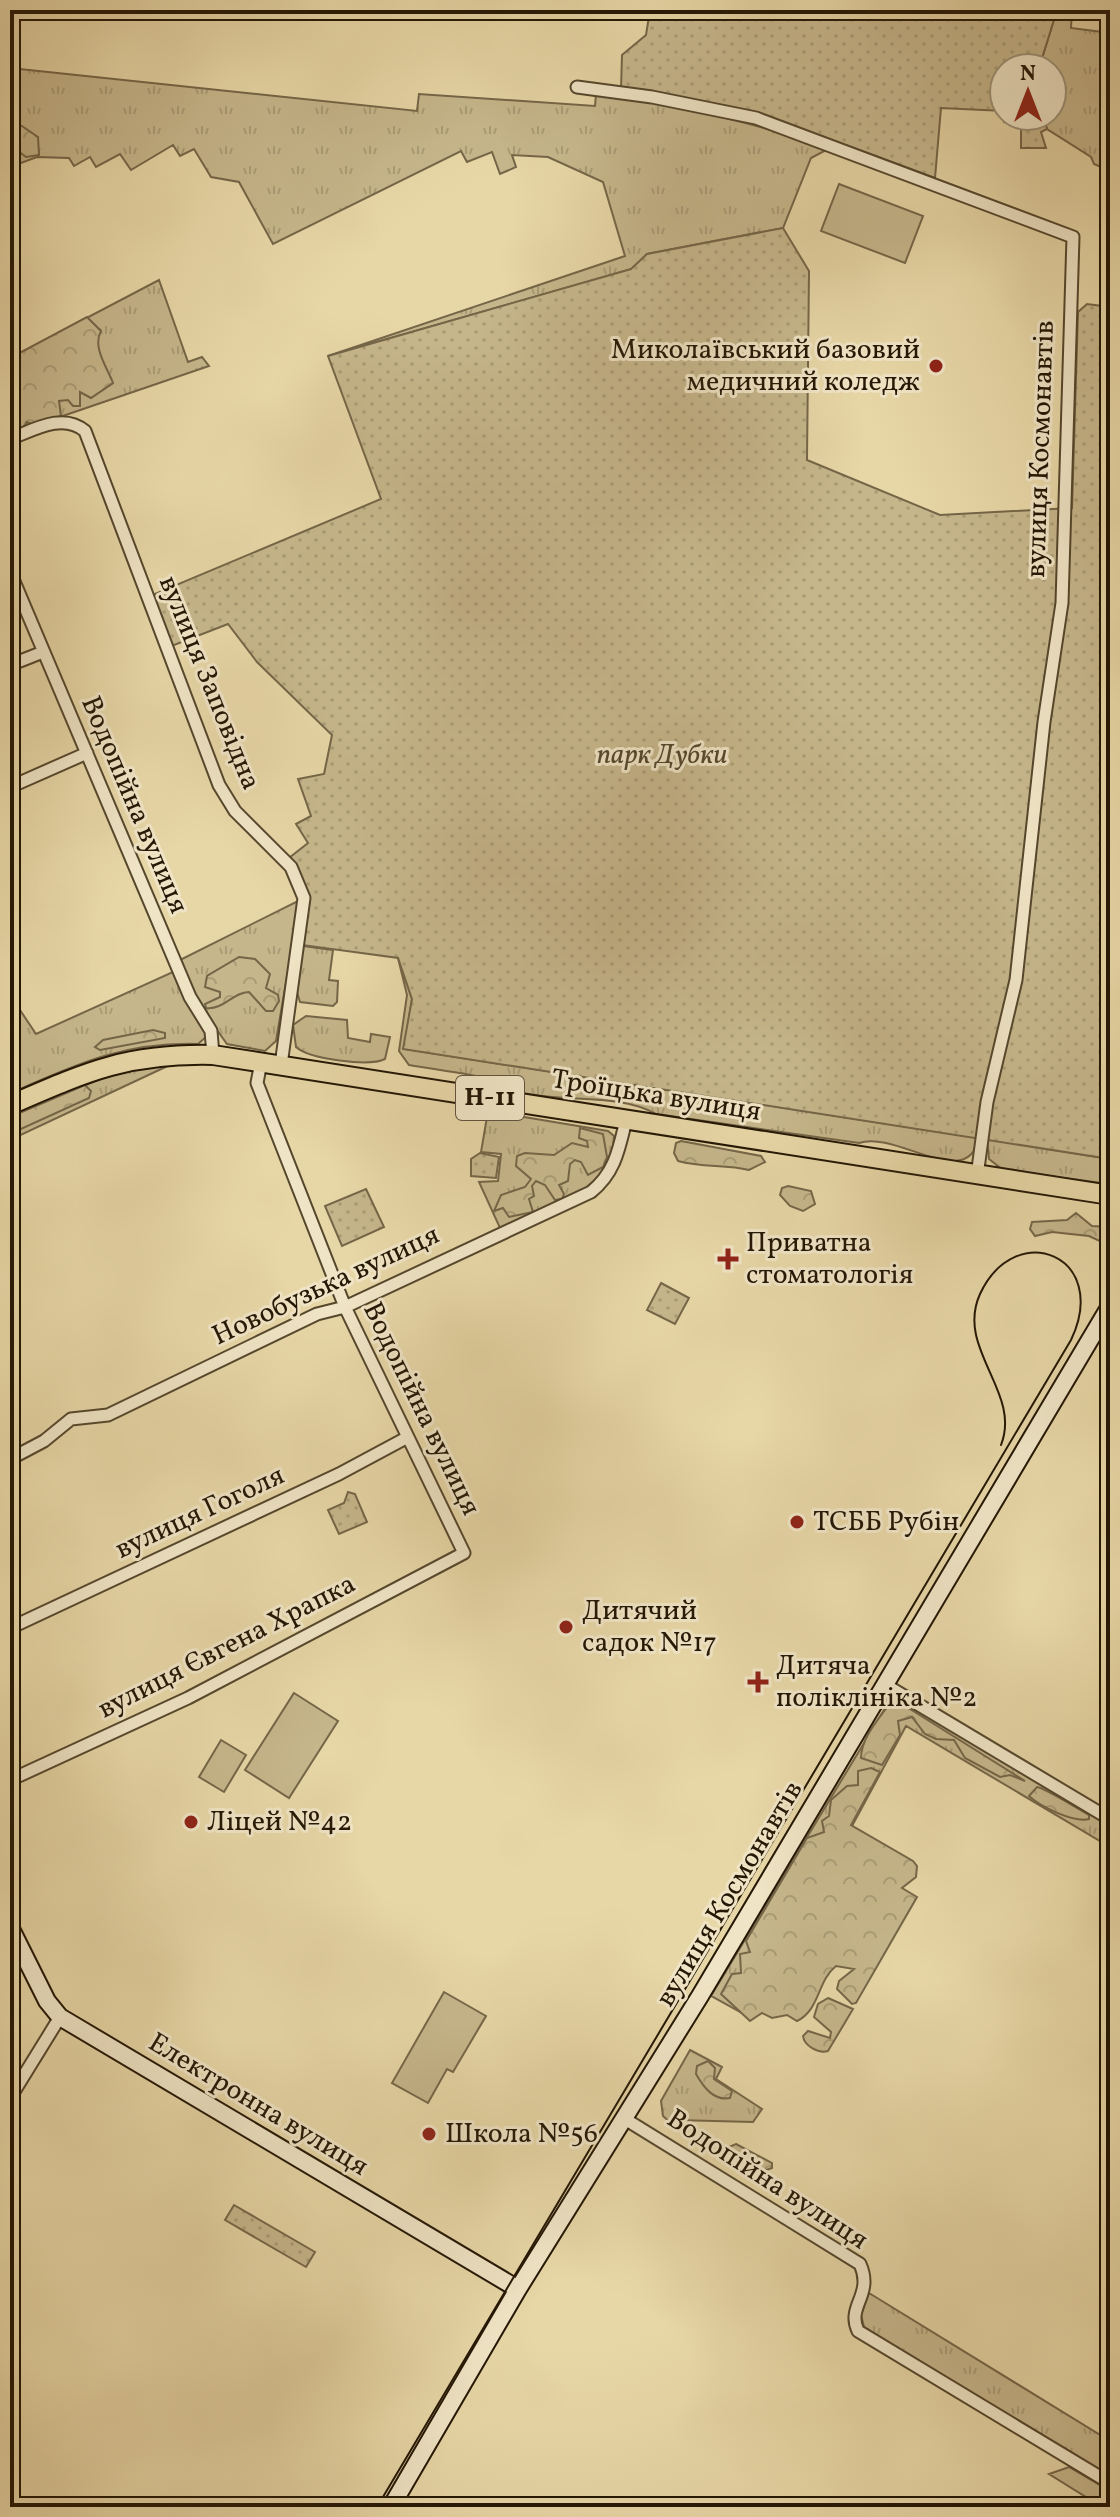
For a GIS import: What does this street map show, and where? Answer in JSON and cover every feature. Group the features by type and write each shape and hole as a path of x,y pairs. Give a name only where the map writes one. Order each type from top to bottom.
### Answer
{"main road":[{"name":"Троїцька вулиця","path":"10,1105 113,1063 159,1055 213,1055 1110,1195"},
{"name":"вулиця Космонавтів","path":"391,2507 518,2289 625,2119 1110,1306"},
{"name":"Електронна вулиця","path":"10,1927 47,2001 60,2017 518,2289"}],"street":[{"name":"вулиця Космонавтів","path":"577,87 652,97 756,118 1073,237 1062,603 1044,722 1016,980 987,1102 977,1176"},
{"name":"вулиця Заповідна","path":"10,439 61,422 77,424 85,431 182,694 224,796 297,877 304,898 281,1065"},
{"name":"Водопійна вулиця","path":"10,572 190,997 211,1031 213,1055"},
{"path":"10,665 43,652"},
{"path":"10,787 87,753"},
{"name":"Водопійна вулиця","path":"261,1062 257,1083 345,1307 464,1553"},
{"name":"Новобузька вулиця","path":"10,1459 44,1441 71,1419 108,1415 317,1314 345,1307 591,1192 604,1182 616,1162 626,1120"},
{"name":"вулиця Гоголя","path":"10,1628 311,1487 408,1437"},
{"name":"вулиця Євгена Храпка","path":"10,1780 188,1698 464,1553"},
{"path":"884,1684 1110,1819"},
{"path":"10,2098 60,2017"},
{"name":"Водопійна вулиця","path":"625,2119 860,2264 867,2284 854,2315 858,2331 1110,2483"}],"green space":[{"path":"650,10 1057,10 1044,52 988,52 988,110 941,108 935,178 781,124 702,103 621,89 622,55 646,35"},
{"path":"1057,10 1072,10 1071,28 1110,33 1110,171 1094,164 1091,157 1052,132 1068,132 1068,52 1044,52"},
{"path":"10,68 417,111 419,94 595,106 596,94 714,115 830,148 811,158 783,228 647,254 632,269 328,356 625,256 603,182 548,157 512,155 516,167 500,174 492,152 467,162 461,151 273,244 239,182 211,177 194,149 180,156 173,145 131,170 120,154 96,167 90,157 74,166 69,158 37,157 10,167"},
{"path":"10,118 38,137 39,155 26,157 18,151 10,154"},
{"path":"1021,132 1041,132 1046,148 1021,148"},
{"path":"839,184 923,216 905,263 821,231"},
{"name":"парк Дубки","path":"783,228 809,271 807,460 940,515 1072,508 1078,312 1087,304 1110,307 1110,1159 403,1049 412,999 398,958 302,945 305,891 289,858 308,843 296,824 311,816 298,779 324,774 332,735 257,662 228,624 169,647 150,596 381,499 328,356 631,269 647,254"},
{"path":"159,280 188,362 202,357 209,366 10,434 10,358"},
{"path":"87,317 101,331 99,350 113,383 91,398 80,392 80,406 73,406 68,400 59,401 61,416 34,425 27,422 24,427 10,431 10,358"},
{"path":"300,900 276,1041 265,1051 227,1044 199,1005 178,961"},
{"path":"303,946 333,950 329,980 338,981 337,1002 333,1006 300,1002 297,992"},
{"path":"239,957 255,959 270,974 266,988 278,995 279,1001 273,1011 266,1011 249,992 206,1008 205,1004 220,997 220,992 205,987 207,976"},
{"path":"398,958 412,999 404,1049 979,1138 972,1153 961,1160 946,1160 875,1141 859,1143 656,1114 626,1103 523,1093 495,1080 409,1065 399,1051 407,995"},
{"path":"175,971 207,1036 198,1044 126,1050 18,1090 10,1076 10,995 36,1034"},
{"path":"306,1016 347,1020 348,1038 370,1042 371,1034 390,1037 385,1059 353,1062 303,1051 296,1047 293,1025"},
{"path":"153,1030 165,1033 165,1038 100,1050 95,1047 103,1040"},
{"path":"174,1063 10,1140 10,1116 115,1073"},
{"path":"85,1085 91,1091 89,1098 10,1134 10,1117"},
{"path":"512,1115 608,1131 614,1136 610,1156 602,1172 589,1186 555,1206 500,1228 479,1182 498,1181 501,1154 481,1152 487,1117"},
{"path":"580,1128 603,1134 607,1157 603,1167 588,1175 581,1162 575,1160 570,1164 568,1181 559,1185 564,1194 562,1199 555,1200 545,1185 536,1181 532,1186 534,1196 529,1199 533,1212 509,1217 503,1208 494,1211 501,1195 525,1187 531,1179 516,1166 517,1156 525,1153 554,1155 572,1143 588,1147 587,1141 579,1138"},
{"path":"987,1139 1110,1159 1110,1184 1003,1170 989,1159"},
{"path":"681,1141 761,1156 765,1162 749,1170 678,1161 674,1153 676,1143"},
{"path":"480,1153 499,1157 496,1178 471,1176 471,1159"},
{"path":"788,1186 811,1191 815,1204 803,1211 790,1206 780,1195 782,1188"},
{"path":"366,1189 384,1227 342,1246 325,1206"},
{"path":"1076,1213 1092,1226 1110,1227 1110,1253 1102,1242 1089,1236 1052,1232 1035,1236 1030,1229 1032,1222 1067,1220"},
{"path":"661,1283 689,1298 675,1324 647,1310"},
{"path":"348,1492 355,1494 367,1522 339,1534 328,1510 344,1503"},
{"path":"294,1693 338,1721 289,1798 245,1770"},
{"path":"890,1700 902,1701 1110,1826 1110,1847 906,1726 749,2017 711,1996"},
{"path":"902,1704 1025,1781 1010,1775 1000,1777 965,1758 954,1740 936,1739 925,1734 912,1717 898,1721 900,1735 882,1765 861,1758 867,1737 888,1706"},
{"path":"221,1740 246,1755 224,1792 199,1777"},
{"path":"871,1768 880,1772 851,1825 913,1861 917,1866 916,1877 902,1888 917,1897 856,2003 852,2004 837,1989 839,1981 854,1969 836,1966 825,1979 810,2010 797,2021 787,2015 772,2018 762,2013 750,2021 721,1994 732,1974 741,1973 740,1954 750,1952 746,1941 807,1838 824,1832 822,1821 829,1816 831,1800 847,1786 858,1785 858,1771"},
{"path":"1037,1787 1089,1815 1089,1819 1067,1816 1041,1805 1029,1796"},
{"path":"444,1992 486,2016 453,2072 447,2069 428,2103 392,2083"},
{"path":"828,1998 853,2009 828,2051 820,2051 809,2046 803,2036 808,2031 830,2038 831,2032 814,2017 818,2004"},
{"path":"690,2050 722,2067 716,2079 762,2109 753,2122 675,2120 672,2124 663,2116 661,2101"},
{"path":"708,2061 715,2068 714,2079 732,2091 730,2098 710,2092 696,2074 697,2066"},
{"path":"736,2144 772,2163 772,2168 760,2170 743,2164 728,2153 729,2147"},
{"path":"234,2205 315,2252 306,2267 225,2220"},
{"path":"869,2293 1110,2441 1110,2477 864,2327 861,2315"},
{"path":"1069,2467 1110,2491 1110,2507 1102,2507 1049,2474"}],"tram line":[{"path":"377,2507 1071,1340 1080,1311 1079,1287 1069,1268 1054,1257 1035,1253 1015,1257 996,1270 980,1294 975,1314 976,1333 1003,1407 1005,1426 1001,1445"}],"place":[{"name":"Миколаївський базовий медичний коледж","path":"936,366"},
{"name":"Приватна стоматологія","path":"728,1259"},
{"name":"ТСББ Рубін","path":"797,1522"},
{"name":"Дитячий садок №17","path":"566,1627"},
{"name":"Дитяча поліклініка №2","path":"758,1682"},
{"name":"Ліцей №42","path":"191,1822"},
{"name":"Школа №56","path":"429,2134"}]}
